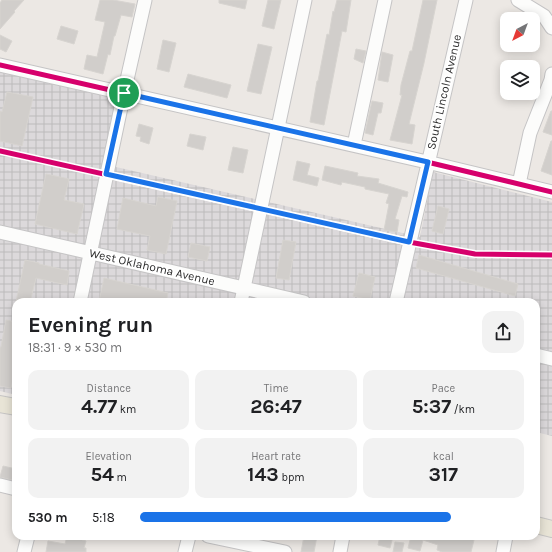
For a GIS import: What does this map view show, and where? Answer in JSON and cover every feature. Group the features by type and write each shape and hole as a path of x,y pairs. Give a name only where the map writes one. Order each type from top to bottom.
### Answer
{"main road":[{"path":"0,404 12,406"},
{"path":"540,526 552,529"}],"street":[{"path":"81,298 145,0"},
{"path":"242,298 305,0"},
{"path":"354,145 385,0"},
{"name":"South Lincoln Avenue","path":"397,298 466,0"},
{"path":"518,0 544,16 552,28"},
{"path":"0,65 412,158 552,192"},
{"path":"520,184 530,133 552,74"},
{"name":"West Oklahoma Avenue","path":"0,232 287,298"},
{"path":"540,356 552,359"},
{"path":"0,485 12,488"},
{"path":"24,552 27,540"},
{"path":"185,552 187,540"},
{"path":"227,540 285,552"},
{"path":"340,552 342,540"},
{"path":"503,552 505,540"}],"shaded area":[{"path":"0,72 117,99 103,164 420,237 433,172 552,202 552,436 540,433 540,298 12,298 12,394 0,391"}],"building":[{"path":"2,0 24,0 0,29 0,3"},
{"path":"100,0 113,0 135,4 132,17 121,15 103,74 84,69 87,55 97,57 105,22 95,20"},
{"path":"219,0 247,0 245,9 219,3"},
{"path":"268,0 281,0 274,29 262,26"},
{"path":"337,0 351,0 346,32 342,31 324,125 310,122 327,34 329,35 333,11 334,12"},
{"path":"423,0 437,0 409,124 415,125 412,144 390,140 402,95 400,95 401,85 410,51 412,51"},
{"path":"61,26 78,31 74,44 57,39"},
{"path":"0,35 12,41 6,52 0,49"},
{"path":"163,40 176,43 169,72 157,69"},
{"path":"258,44 272,47 261,94 247,91"},
{"path":"356,49 366,51 363,63 354,59"},
{"path":"382,52 393,55 388,82 378,80"},
{"path":"188,74 231,85 227,98 184,87"},
{"path":"7,92 33,97 22,146 0,141 0,111 2,112"},
{"path":"372,101 383,103 381,113 378,113 373,135 365,133"},
{"path":"552,111 552,135 543,132"},
{"path":"139,124 153,128 149,144 140,141 141,137 136,136"},
{"path":"190,134 206,137 203,150 187,146"},
{"path":"552,141 552,175 541,171"},
{"path":"233,147 248,150 243,173 228,170"},
{"path":"297,161 310,164 307,175 319,178 317,186 293,180"},
{"path":"325,166 358,173 357,176 379,179 378,183 408,192 407,197 402,196 395,219 399,220 397,232 384,230 389,204 386,203 389,194 342,182 341,185 322,180"},
{"path":"46,174 69,179 64,200 84,204 77,234 35,224"},
{"path":"158,197 177,201 166,254 147,250 150,236 117,229 123,198 156,206"},
{"path":"438,206 449,209 443,234 432,231"},
{"path":"283,240 296,242 289,280 276,278"},
{"path":"191,243 210,247 207,261 188,257"},
{"path":"419,255 518,284 515,296 416,268"},
{"path":"25,260 69,271 67,285 36,278 31,298 17,298"},
{"path":"359,273 375,277 370,298 353,296"},
{"path":"104,278 168,293 167,298 100,298"},
{"path":"6,320 12,321 11,388 0,386 1,347"},
{"path":"3,466 12,468 12,480 0,477"},
{"path":"66,540 86,541 84,548 86,548 86,552 46,552 48,541 65,544"},
{"path":"303,540 316,540 314,552 301,552"},
{"path":"379,540 392,540 390,548 378,545"},
{"path":"410,540 423,540 420,551 408,548"},
{"path":"423,540 474,540 471,552 442,552 437,550 438,545"},
{"path":"395,542 404,543 402,552 393,552"}],"cycle path":[{"path":"0,65 427,162 552,192"},
{"path":"0,151 409,242 475,254 552,255"}],"route":[{"path":"124,93 428,162 409,242 106,174 124,93"}]}
